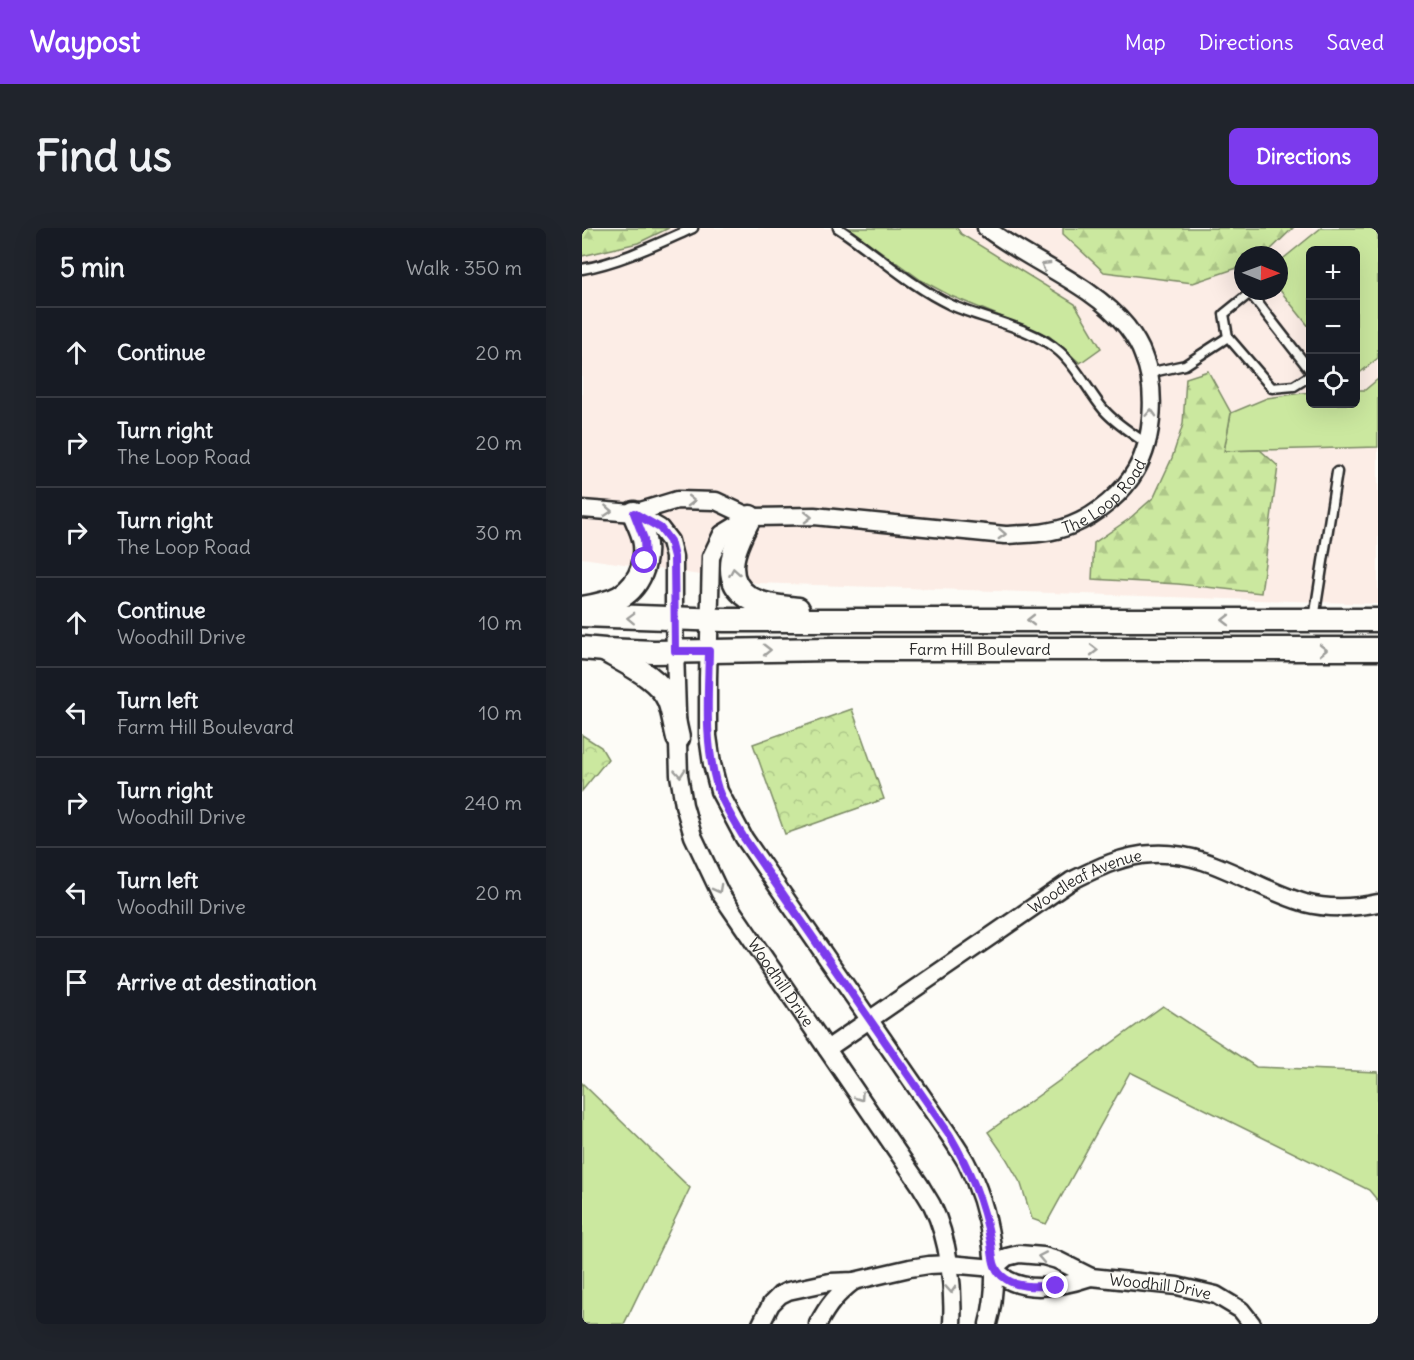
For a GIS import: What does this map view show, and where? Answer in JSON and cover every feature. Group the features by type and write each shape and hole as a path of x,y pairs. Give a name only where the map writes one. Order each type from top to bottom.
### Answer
{"main road":[{"path":"582,608 616,600 630,590 639,578 645,561 644,539 634,513"},
{"path":"750,517 737,543 732,560 735,580 748,597 764,603 858,620"},
{"name":"Farm Hill Boulevard","path":"582,615 674,619 1378,620"},
{"name":"Farm Hill Boulevard","path":"582,648 675,651 1378,650"},
{"path":"605,650 658,685 668,699 678,738"}],"street":[{"name":"The Loop Road","path":"750,517 814,516 1005,535 1031,534 1073,525 1100,510 1121,490 1136,470 1147,444 1152,414 1151,384 1144,355 1128,328 1110,308 1087,291 1003,241 986,228"},
{"path":"582,509 634,513 677,500 716,501 750,517"},
{"path":"634,513 660,528 670,541 674,557 674,619"},
{"path":"750,517 722,534 711,557 708,736 719,791 744,838 949,1134 966,1164 978,1191 987,1221 994,1268 993,1297 988,1324"},
{"name":"Woodhill Drive","path":"674,619 679,775 684,806 693,836 720,893 920,1185 932,1206 940,1225 949,1264 952,1288 951,1324"},
{"name":"Woodleaf Avenue","path":"826,1049 1071,881 1098,867 1125,858 1154,854 1208,861 1283,895 1307,903 1334,907 1378,903"},
{"name":"Woodhill Drive","path":"1091,1277 1056,1286 1019,1285 1005,1279 994,1268 1006,1257 1019,1254 1043,1256 1058,1260 1091,1277 1177,1286 1216,1295 1240,1310 1252,1324"},
{"path":"761,1324 771,1304 780,1295 788,1292 830,1282 854,1281 910,1268 949,1264 994,1268"},
{"path":"818,1324 840,1292 854,1281"}],"lane":[{"path":"582,269 603,265 648,249 693,228"},
{"path":"838,228 916,286 952,305 1041,339 1060,352 1104,411 1147,444"},
{"path":"1306,364 1250,293 1224,314 1228,337 1272,388 1294,386 1306,379"},
{"path":"1148,373 1185,365 1228,337"},
{"path":"1314,619 1337,472"}],"shaded area":[{"path":"582,228 1378,228 1378,604 756,583 582,558"}],"green space":[{"path":"582,228 669,228 638,243 582,256"},
{"path":"848,228 957,228 961,234 1075,304 1101,348 1080,363 1049,336 951,296 921,280"},
{"path":"1063,228 1293,228 1274,246 1234,246 1234,269 1193,283 1104,272 1063,234"},
{"path":"1321,228 1378,228 1378,358 1360,373 1360,246 1306,246 1306,323 1288,300 1288,255"},
{"path":"1208,371 1231,413 1224,451 1260,450 1278,466 1261,593 1178,584 1092,579 1094,543 1129,519 1154,497 1172,458 1183,424 1186,378"},
{"path":"1378,379 1378,447 1224,451 1231,413 1267,398 1306,393 1306,408 1360,408 1360,390 1365,390"},
{"path":"852,709 884,799 785,834 753,744"},
{"path":"582,735 601,747 608,759 582,791"},
{"path":"1163,1006 1256,1067 1378,1072 1378,1201 1369,1190 1130,1072 1046,1224 1032,1219 1021,1184 988,1132"},
{"path":"582,1083 690,1188 624,1324 582,1324"}],"route":[{"path":"645,561 644,539 634,513 660,528 670,541 674,557 675,651 709,651 708,736 712,764 719,791 744,838 949,1134 978,1191 987,1221 994,1268 1005,1279 1019,1285 1056,1286"}]}
